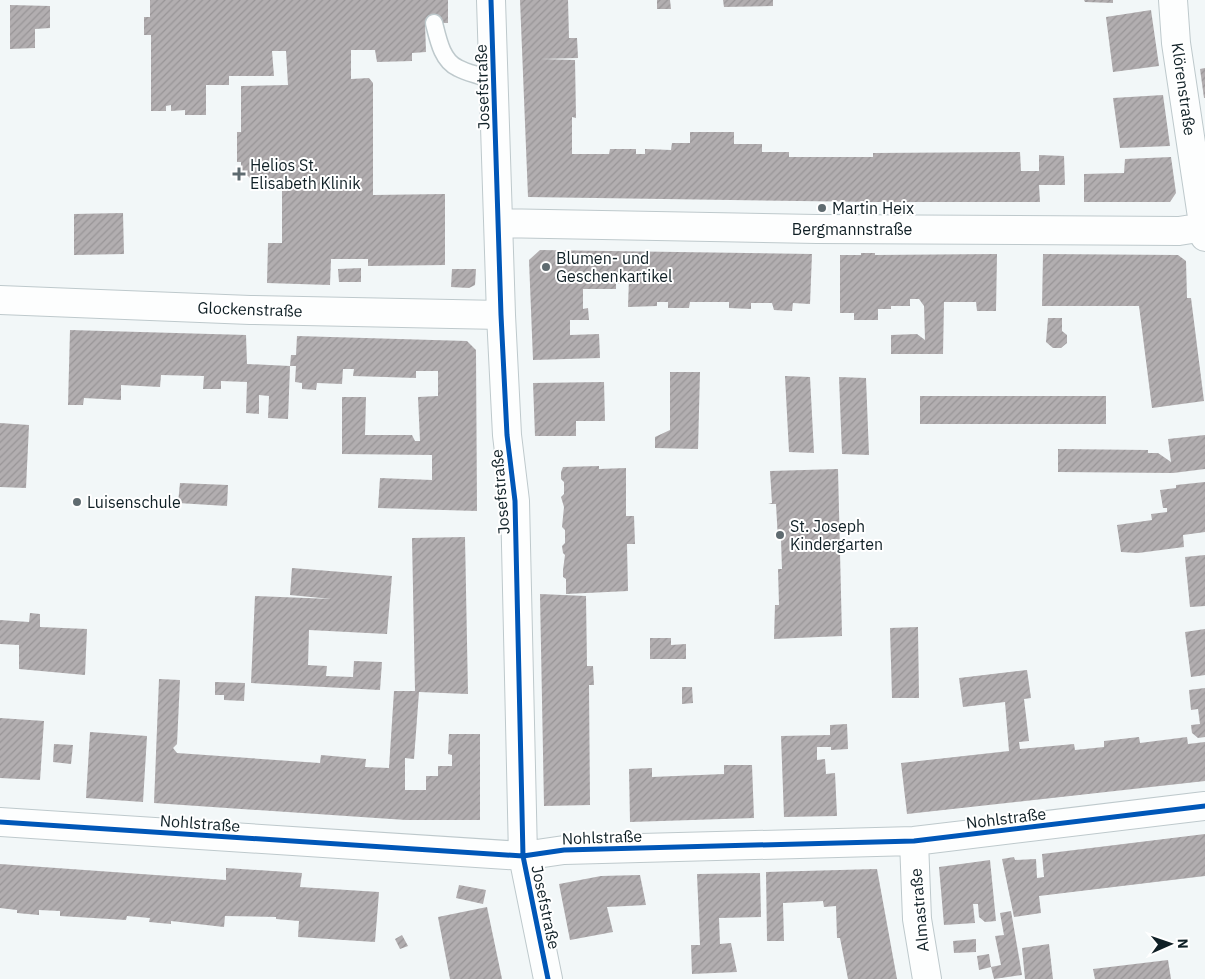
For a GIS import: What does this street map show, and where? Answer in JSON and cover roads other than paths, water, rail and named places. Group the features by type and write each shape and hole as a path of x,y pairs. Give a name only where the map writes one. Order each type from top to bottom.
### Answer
{"street":[{"name":"Josefstraße","path":"491,0 500,223 501,315 507,435 515,501 523,856 548,979"},
{"name":"Klörenstraße","path":"1173,0 1176,43 1204,232"},
{"name":"Bergmannstraße","path":"500,223 836,229 1179,230 1204,232"},
{"name":"Glockenstraße","path":"0,300 250,310 501,315"},
{"name":"Nohlstraße","path":"0,822 523,856 564,850 914,841 1205,806"},
{"name":"Almastraße","path":"914,841 917,919 927,979"}],"lane":[{"path":"434,24 440,48 457,68 482,75 495,83"}],"place":[{"name":"Helios St. Elisabeth Klinik","path":"239,174"},
{"name":"Martin Heix","path":"822,208"},
{"name":"Blumen- und Geschenkartikel","path":"546,267"},
{"name":"Luisenschule","path":"77,502"},
{"name":"St. Joseph Kindergarten","path":"780,535"}]}
